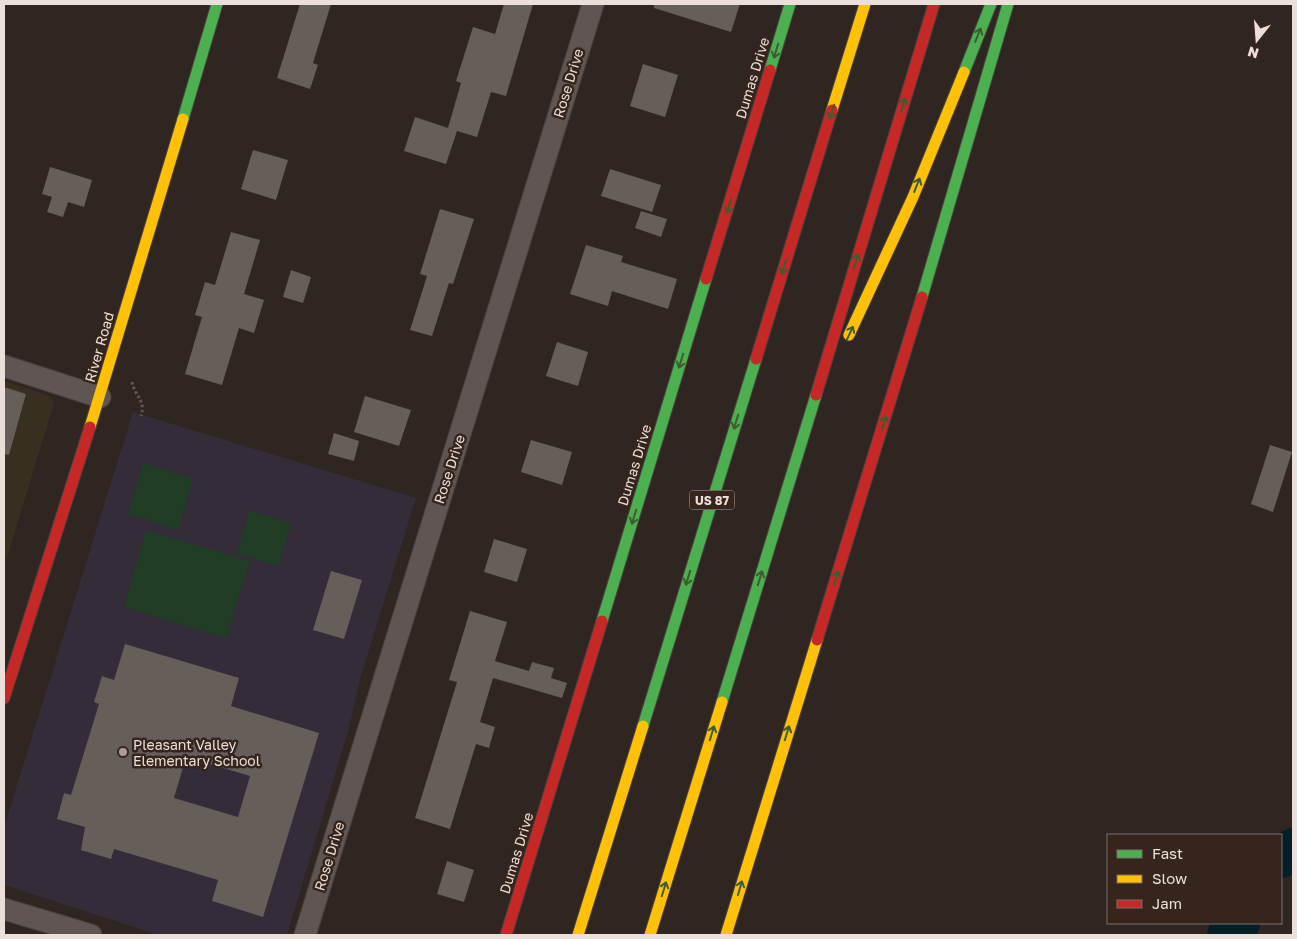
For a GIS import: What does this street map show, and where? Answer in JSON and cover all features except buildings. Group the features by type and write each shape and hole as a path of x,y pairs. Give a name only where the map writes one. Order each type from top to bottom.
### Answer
{"main road":[{"name":"River Road","path":"4,698 100,397 216,4"},
{"name":"Dumas Drive","path":"506,935 790,4"},
{"path":"846,65 855,4"},
{"name":"US 87","path":"578,935 866,4"},
{"path":"650,935 934,4"},
{"path":"807,425 912,197 991,4"},
{"path":"726,935 899,376 1008,4"}],"street":[{"name":"Rose Drive","path":"305,935 593,4"},
{"path":"4,366 100,397"},
{"path":"4,909 91,935"}],"shaded area":[{"path":"4,381 50,396 54,403 7,558 4,557"},
{"path":"133,412 416,498 360,679 349,728 287,935 159,935 4,885 4,827"}],"green space":[{"path":"143,463 193,479 178,530 128,514"},
{"path":"249,510 291,523 278,566 237,554"},
{"path":"146,530 250,561 226,638 124,607"}],"waterway":[{"path":"1282,857 1293,848"},
{"path":"1227,935 1229,931 1239,924"}],"traffic: fast":[{"path":"183,119 217,4"},
{"path":"770,70 790,4"},
{"path":"964,72 991,4"},
{"path":"922,297 1008,4"},
{"path":"602,621 706,279"},
{"path":"643,726 756,359"},
{"path":"722,702 816,395"}],"traffic: slow":[{"path":"832,110 865,4"},
{"path":"849,335 913,197 964,72"},
{"path":"90,427 183,119"},
{"path":"726,935 817,640"},
{"path":"650,935 722,702"},
{"path":"578,935 643,726"}],"traffic: jam":[{"path":"816,395 934,4"},
{"path":"706,279 770,70"},
{"path":"756,359 832,110"},
{"path":"817,640 922,297"},
{"path":"4,698 90,427"},
{"path":"506,935 602,621"}],"place":[{"name":"Pleasant Valley Elementary School","path":"123,752"}]}
